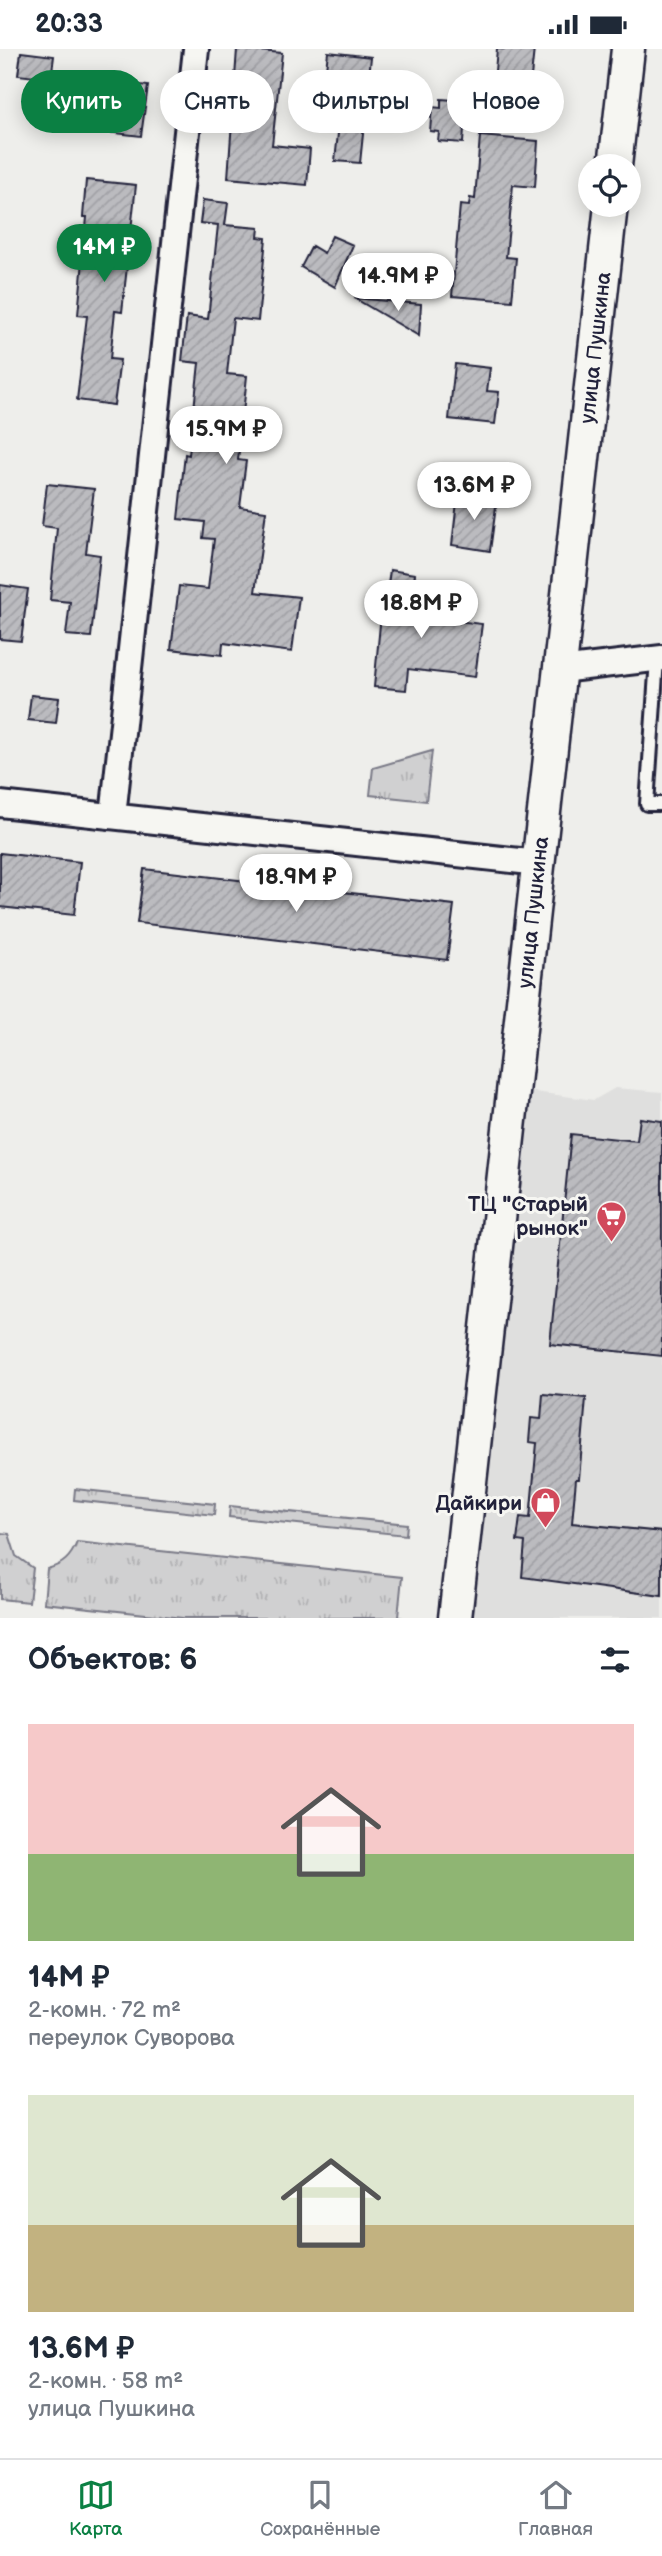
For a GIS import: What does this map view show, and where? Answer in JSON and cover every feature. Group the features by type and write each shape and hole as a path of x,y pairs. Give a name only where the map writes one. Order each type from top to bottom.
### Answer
{"street":[{"path":"113,817 196,49"},
{"path":"616,154 628,49"},
{"name":"улица Пушкина","path":"455,1618 610,217"},
{"path":"559,670 660,658"},
{"path":"0,804 538,863"}],"lane":[{"path":"660,658 647,804 662,804"}],"shaded area":[{"path":"615,1088 662,1092 662,1618 474,1618 527,1091 594,1100"}],"green space":[{"path":"432,751 426,801 370,795 373,768"},
{"path":"75,1489 215,1504 214,1515 74,1500"},
{"path":"230,1506 407,1524 406,1535 229,1517"},
{"path":"0,1533 9,1534 16,1556 33,1568 29,1602 0,1599"},
{"path":"77,1542 402,1577 398,1617 403,1618 183,1618 44,1603 47,1569 66,1560"}],"building":[{"path":"237,49 282,53 274,127 274,70 236,70"},
{"path":"497,49 534,49 532,70 495,70"},
{"path":"21,52 54,56 52,70 21,70 21,75 18,75"},
{"path":"328,52 371,57 370,70 326,70"},
{"path":"441,99 447,99 447,133 464,133 463,143 438,141 439,132 433,131 433,107 441,108"},
{"path":"115,133 141,133 141,136"},
{"path":"231,133 273,133 272,145 310,149 307,185 228,178"},
{"path":"338,133 363,133 360,163 335,161"},
{"path":"480,136 538,141 535,187 513,185 506,257 516,258 512,301 452,296 460,205 469,206 470,198 475,199"},
{"path":"86,180 136,185 122,312 115,311 110,359 120,360 114,405 77,400 87,316 78,315 87,217 83,217"},
{"path":"203,200 228,203 225,225 259,228 258,237 266,238 258,321 233,318 227,374 247,376 238,460 246,461 240,507 266,511 255,592 299,597 292,652 223,643 222,655 171,649 179,586 208,589 214,539 203,538 205,522 178,519 185,454 189,455 199,363 182,361 187,316 208,319 218,225 200,223"},
{"path":"332,236 353,245 335,287 301,267 312,246 324,253"},
{"path":"354,298 421,304 419,336"},
{"path":"455,364 490,368 487,391 499,392 495,424 449,419"},
{"path":"47,484 94,489 86,553 100,555 91,637 66,635 70,602 50,600 57,528 42,526"},
{"path":"458,493 497,499 490,551 452,545"},
{"path":"390,570 415,574 409,615 482,624 475,677 408,669 406,690 374,687 381,614 384,614"},
{"path":"0,585 28,589 21,641 0,639"},
{"path":"31,695 59,698 56,723 28,720"},
{"path":"0,853 80,862 74,915 0,907"},
{"path":"144,869 454,905 447,960 137,923"},
{"name":"ТЦ \"Старый рынок\"","path":"640,1118 662,1121 662,1356 550,1344 571,1134 637,1141"},
{"path":"543,1394 586,1398 572,1523 662,1532 662,1596 522,1577 525,1542 517,1541 520,1517 530,1518 537,1443 529,1442 531,1418 541,1419"}],"place":[{"name":"ТЦ \"Старый рынок\"","path":"611,1243"},
{"name":"Дайкири","path":"545,1530"}]}
